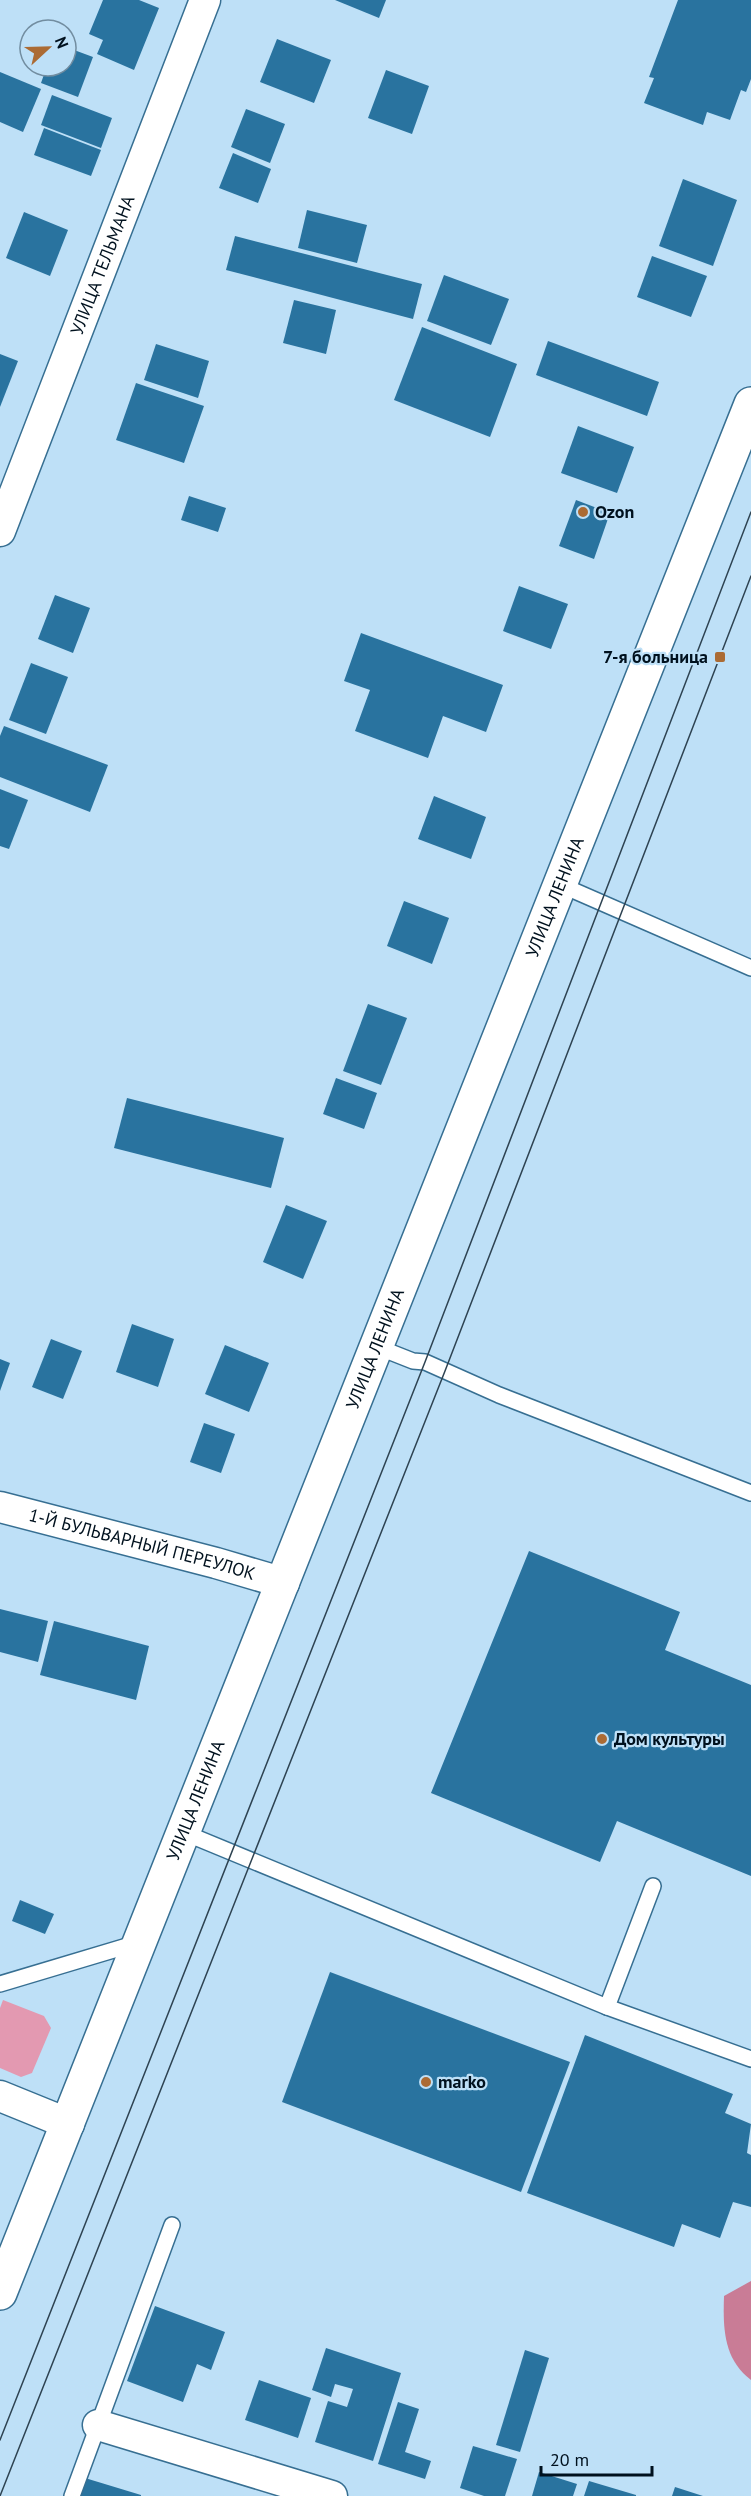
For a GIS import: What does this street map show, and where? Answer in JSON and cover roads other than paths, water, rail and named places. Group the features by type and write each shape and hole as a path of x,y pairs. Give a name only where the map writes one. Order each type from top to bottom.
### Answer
{"main road":[{"name":"УЛИЦА ЛЕНИНА","path":"0,2294 751,404"}],"street":[{"name":"УЛИЦА ТЕЛЬМАНА","path":"0,531 205,0"},
{"name":"1-Й БУЛЬВАРНЫЙ ПЕРЕУЛОК","path":"0,1507 284,1583"},
{"path":"0,2096 69,2124"},
{"path":"98,2425 332,2496"}],"lane":[{"path":"561,885 751,968"},
{"path":"375,1346 412,1361 425,1362 499,1395 751,1493"},
{"path":"185,1833 607,2007 751,2059"},
{"path":"607,2007 653,1886"},
{"path":"0,1984 140,1942"},
{"path":"72,2496 172,2225"}],"tram line":[{"path":"0,2440 425,1362 751,512"},
{"path":"0,2496 445,1371 751,576"}],"place":[{"name":"Ozon","path":"583,512"},
{"name":"7-я больница","path":"720,657"},
{"name":"Дом культуры","path":"602,1739"},
{"name":"marko","path":"426,2082"}]}
